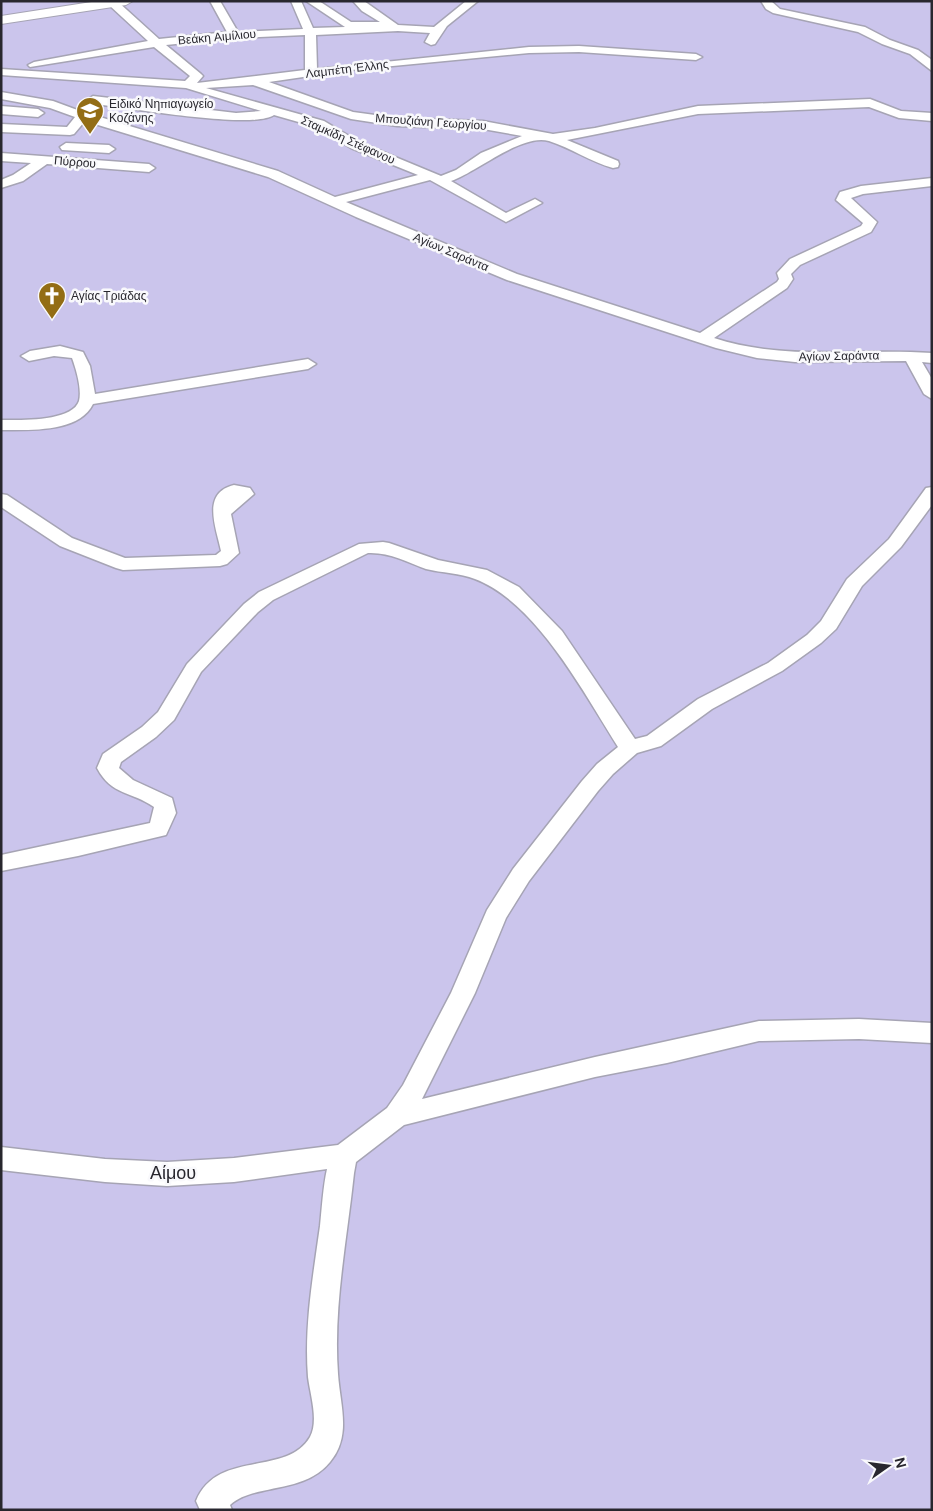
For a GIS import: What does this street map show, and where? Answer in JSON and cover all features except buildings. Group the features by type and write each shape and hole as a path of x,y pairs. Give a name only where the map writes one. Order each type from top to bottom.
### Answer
{"street":[{"path":"215,1 234,35"},
{"path":"296,1 310,31 313,47 311,73"},
{"path":"311,1 349,25 393,25 366,9 358,1"},
{"path":"429,60 431,41 436,30 472,1"},
{"path":"766,1 777,11 861,30 914,52 932,68"},
{"path":"1,20 85,4 120,2 156,43 197,76 188,85"},
{"path":"446,3 462,8"},
{"name":"Βεάκη Αιμίλιου","path":"1,65 28,66 156,43 234,35 398,28 436,30"},
{"name":"Λαμπέτη Έλλης","path":"188,85 254,81 429,60 548,49 696,57"},
{"name":"Σταμκίδη Στέφανου","path":"1,72 188,85 205,92 306,119 355,145 436,178 506,218 536,203"},
{"name":"Μπουζιάνη Γεωργίου","path":"254,81 351,115 397,122 483,125 533,136 553,138"},
{"name":"Αγίων Σαράντα","path":"1,95 27,98 58,112 82,117 273,174 512,277 737,349 775,355 911,356 932,358"},
{"path":"1,128 70,131 82,117 93,97 236,117 281,113"},
{"path":"1,124 27,98"},
{"path":"553,138 595,132 698,110 870,103 899,114 932,117"},
{"path":"1,110 58,112"},
{"path":"16,157 39,129 58,112"},
{"path":"306,119 351,115"},
{"path":"99,164 109,149 135,134"},
{"path":"335,202 461,173 485,156 533,136"},
{"path":"553,138 613,164"},
{"path":"42,146 109,149"},
{"name":"Πύρρου","path":"1,157 149,168"},
{"path":"2,184 23,175 46,159"},
{"path":"702,339 782,286 786,279 784,273 796,262 866,229 870,222 847,204 844,200 845,195 861,190 932,182"},
{"path":"1,425 50,423 62,420 84,408 87,400 82,363 78,355 55,351 29,356"},
{"path":"911,356 932,394"},
{"path":"87,400 308,364"},
{"path":"207,1507 225,1488 302,1467 320,1450 324,1442 329,1415 323,1374 324,1316 340,1173 344,1156 396,1116 417,1084 463,993 495,916 511,891 590,786 605,769 630,748 654,740 705,704 775,667 814,639 829,625 854,583 895,543 932,492"},
{"path":"1,499 66,542 123,564 220,560 230,553 222,529 221,513"},
{"path":"1,863 78,848 158,829 166,809 164,803 159,798 120,782 110,775 108,768 111,759 120,750 158,725 167,715 174,699 194,668 251,608 266,596 364,548 383,547 393,549 434,565 480,574 512,591 555,635 630,748"},
{"path":"396,1116 586,1069 667,1053 759,1030 859,1029 932,1033"},
{"name":"Αίμου","path":"1,1158 90,1169 168,1174 214,1172 344,1156"}],"shaded area":[{"path":"1,1 932,1 932,1510 1,1510"}],"place":[{"name":"Ειδικό Νηπιαγωγείο Κοζάνης","path":"90,135"},
{"name":"Αγίας Τριάδας","path":"52,320"}]}
